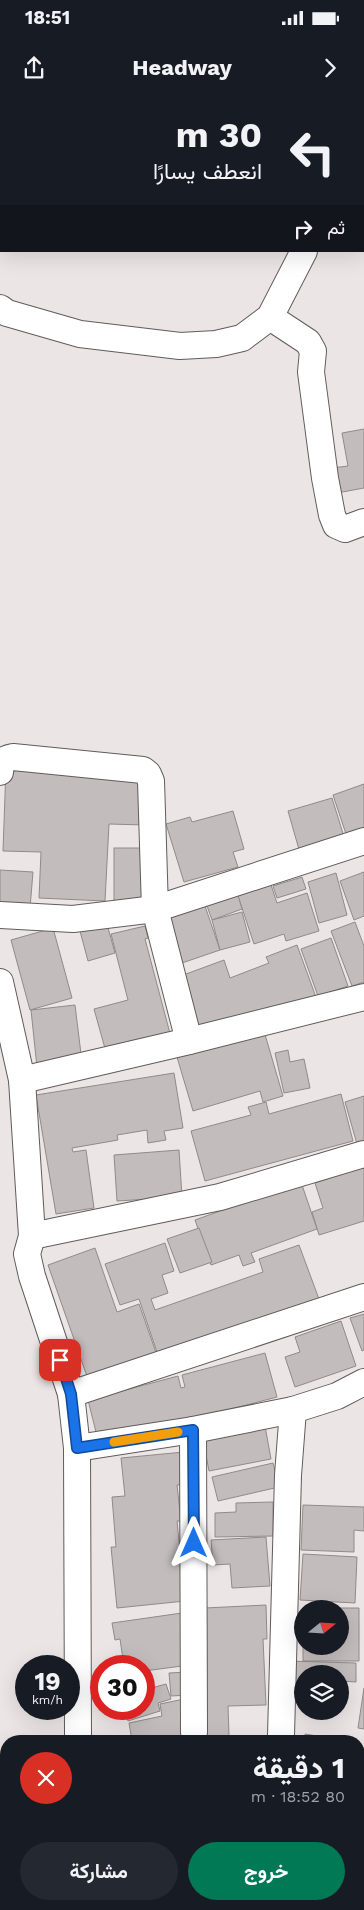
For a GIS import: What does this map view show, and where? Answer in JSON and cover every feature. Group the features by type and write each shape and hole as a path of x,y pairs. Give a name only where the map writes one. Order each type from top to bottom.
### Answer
{"street":[{"path":"0,308 7,313 80,334 180,346 216,344 242,338 270,317 303,252"},
{"path":"270,317 308,342 313,351 311,372 325,478 332,515 336,525 344,529 364,522"},
{"path":"0,772 1,762 5,758 12,757 143,770 148,774 152,782 155,909 189,1041"},
{"path":"0,915 73,918 155,909 364,842"},
{"path":"0,982 22,1080 32,1236 27,1254 32,1276 71,1394 77,1448 78,1734"},
{"path":"22,1080 189,1041 364,996"},
{"path":"32,1236 220,1197 364,1154"},
{"path":"71,1394 364,1297"},
{"path":"77,1448 193,1430 293,1410 337,1396 364,1382"},
{"path":"281,1735 288,1475 293,1410"},
{"path":"193,1430 194,1732"}],"building":[{"path":"364,429 364,488 337,493 332,468 348,466 342,433"},
{"path":"6,767 147,773 145,825 109,824 105,901 39,898 41,852 3,851"},
{"path":"364,784 364,841 350,846 333,795"},
{"path":"332,798 345,840 300,853 288,811"},
{"path":"233,811 244,849 233,852 238,867 184,882 166,824 190,817 192,822"},
{"path":"114,848 145,848 145,904 114,904"},
{"path":"0,870 33,872 30,908 0,906"},
{"path":"364,872 364,916 354,920 340,881"},
{"path":"336,873 347,915 319,923 308,882"},
{"path":"302,877 306,889 277,898 273,886"},
{"path":"271,885 277,903 307,893 319,931 286,941 284,934 254,944 238,896"},
{"path":"237,892 242,909 212,920 206,903"},
{"path":"204,903 220,950 179,964 162,918"},
{"path":"242,912 250,942 220,950 212,920"},
{"path":"355,922 364,946 364,982 352,986 331,931"},
{"path":"107,924 115,953 88,961 80,931"},
{"path":"145,926 148,938 145,939 172,1041 106,1052 94,1009 128,1000 111,934"},
{"path":"53,928 72,998 30,1010 11,940"},
{"path":"331,938 348,986 318,996 301,949"},
{"path":"297,945 317,1000 200,1036 178,977 224,960 230,978 269,963 266,957"},
{"path":"75,1005 82,1062 37,1067 31,1010"},
{"path":"264,1031 283,1096 263,1102 260,1091 193,1111 177,1057"},
{"path":"288,1050 290,1062 304,1059 310,1088 284,1093 275,1053"},
{"path":"174,1073 183,1128 164,1131 166,1140 148,1143 147,1130 117,1135 118,1140 72,1148 73,1152 86,1150 94,1208 56,1214 36,1095"},
{"path":"341,1094 353,1141 205,1181 191,1131 251,1115 248,1107 266,1102 269,1114"},
{"path":"364,1096 364,1142 357,1144 345,1102"},
{"path":"179,1150 182,1197 117,1201 114,1155"},
{"path":"364,1167 364,1221 319,1235 312,1212 323,1208 315,1183"},
{"path":"301,1182 317,1229 251,1253 255,1262 243,1266 239,1255 211,1265 195,1220"},
{"path":"199,1228 212,1262 180,1273 167,1239"},
{"path":"165,1243 174,1271 162,1275 168,1293 151,1299 155,1310 263,1272 259,1259 299,1245 319,1299 158,1355 139,1299 120,1305 105,1264"},
{"path":"95,1248 117,1312 139,1304 159,1361 90,1385 48,1265"},
{"path":"364,1314 364,1350 362,1351 350,1318"},
{"path":"341,1321 356,1366 295,1387 285,1357 300,1352 295,1337"},
{"path":"265,1353 277,1397 99,1444 88,1400 178,1376 181,1388 185,1387 182,1375"},
{"path":"265,1426 271,1459 209,1471 203,1439"},
{"path":"184,1452 187,1484 177,1485 181,1521 177,1521 185,1601 117,1608 111,1547 116,1547 112,1497 125,1496 121,1458"},
{"path":"273,1463 279,1487 218,1501 212,1477"},
{"path":"273,1502 273,1536 215,1537 215,1513 236,1512 236,1503"},
{"path":"303,1505 364,1507 364,1531 354,1530 354,1552 301,1550"},
{"path":"266,1537 270,1586 232,1588 230,1564 213,1565 211,1540"},
{"path":"303,1554 357,1557 355,1603 349,1603 349,1600 300,1600"},
{"path":"266,1605 267,1639 263,1639 266,1705 228,1706 229,1735 206,1735 205,1669 207,1669 205,1608"},
{"path":"349,1608 359,1608 359,1661 303,1661 303,1655 349,1655"},
{"path":"182,1613 190,1665 155,1670 155,1655 122,1655 120,1639 115,1640 112,1623"},
{"path":"288,1661 356,1663 356,1682 349,1682 349,1665 294,1665 294,1700 288,1700"},
{"path":"188,1672 189,1695 171,1696 169,1673"},
{"path":"166,1684 171,1699 158,1703 160,1711 155,1713 155,1687"},
{"path":"364,1688 364,1729 358,1728"},
{"path":"184,1699 191,1735 131,1735 129,1723 155,1720 155,1717 162,1716 160,1704"}],"slow traffic":[{"path":"114,1442 178,1432"}],"route":[{"path":"60,1360 71,1394 77,1448 193,1430 194,1543"}]}
